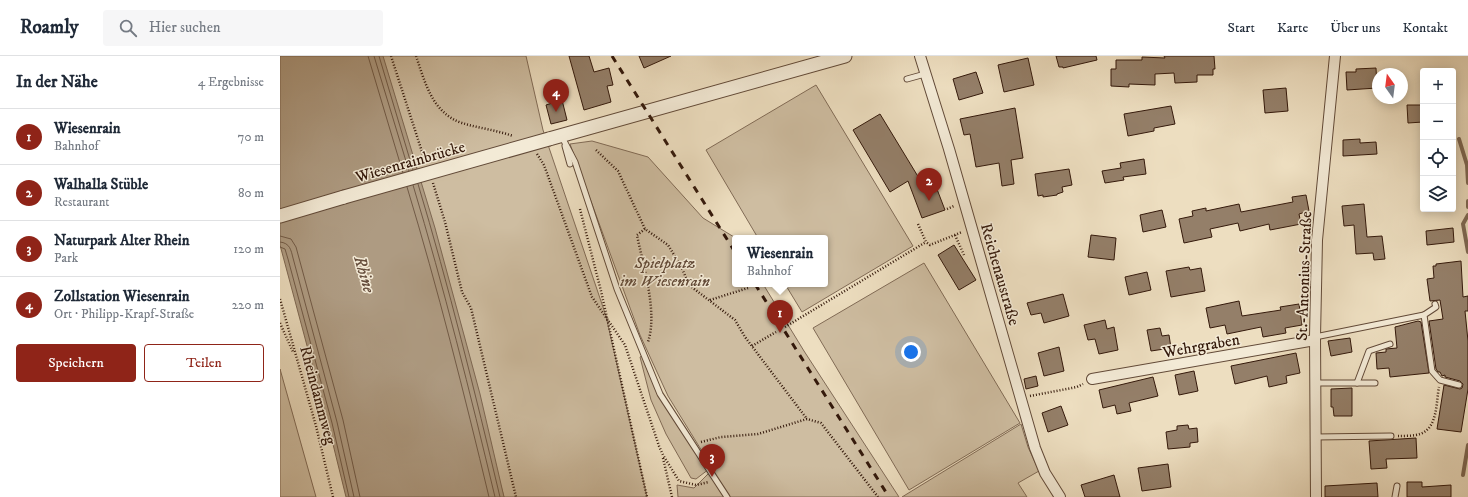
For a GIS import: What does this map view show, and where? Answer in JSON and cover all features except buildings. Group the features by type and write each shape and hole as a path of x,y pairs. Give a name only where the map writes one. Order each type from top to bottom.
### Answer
{"street":[{"name":"Wiesenrainbrücke","path":"280,216 845,56"},
{"name":"Reichenaustraße","path":"920,56 949,149 1035,448 1045,473 1060,497"},
{"name":"St.-Antonius-Straße","path":"1316,497 1315,339 1317,237 1336,56"},
{"name":"Wehrgraben","path":"1092,379 1315,339"}],"lane":[{"path":"907,79 925,74"},
{"path":"562,136 570,164"},
{"path":"562,136 575,162 617,289 660,394 727,497"},
{"path":"1315,339 1424,315 1436,307 1435,304"},
{"path":"1424,315 1432,371 1440,380 1459,385"},
{"path":"1357,383 1369,351 1390,344"},
{"path":"1315,383 1375,383"},
{"path":"1316,437 1391,436"},
{"path":"1395,497 1397,486"}],"path":[{"path":"391,56 426,162"},
{"path":"416,56 429,93 439,108 452,119 519,138"},
{"path":"596,150 618,171 645,229 668,245 681,266 689,285 735,320 752,346 807,419"},
{"path":"537,153 544,165 592,297 625,345 646,410 663,455 672,497"},
{"path":"431,177 445,222 462,292 471,308 516,497"},
{"path":"580,207 647,497"},
{"path":"918,224 926,242 930,245 955,235 964,255"},
{"path":"642,352 648,341 651,324 650,298 637,235 645,229"},
{"path":"785,327 926,242"},
{"path":"710,300 748,288"},
{"name":"Rheindammweg","path":"280,299 316,426 333,497"},
{"path":"280,323 297,360"},
{"path":"752,346 776,332"},
{"path":"1026,396 1077,387 1092,379"},
{"path":"1391,436 1420,435 1429,430 1434,422 1440,380"},
{"path":"692,444 721,437 758,434 807,419 821,423 878,497"},
{"path":"663,455 679,481 696,485 708,482 715,478"}],"green space":[{"path":"380,56 526,56 543,130 606,316 647,497 504,497"},
{"path":"816,85 913,246 802,312 787,287 828,287 828,235 756,235 706,150"},
{"name":"Spielplatz im Wiesenrain","path":"592,141 648,157 703,218 732,236 732,287 765,287 804,351 899,497 678,497 677,485 694,488 713,469 668,396 640,335 570,144"},
{"path":"924,263 1020,423 909,490 813,328"},
{"path":"643,355 660,394 709,469 696,479 691,478 666,434 651,400 640,357"},
{"path":"280,369 316,497 280,497"},
{"path":"1021,424 1028,447 1039,471 1018,483 1027,497 902,497"}],"water":[{"name":"Rhine","path":"280,56 383,56 435,228 480,394 504,497 346,497 280,245"}],"waterway":[{"name":"Wehrgraben","path":"1459,139 1467,165 1468,183"},
{"name":"Wehrgraben","path":"1468,201 1468,207"},
{"name":"Wehrgraben","path":"1468,215 1463,224 1468,252"},
{"name":"Wehrgraben","path":"1463,475 1468,445"}],"railway":[{"path":"612,56 732,247"},
{"path":"757,287 889,497"}],"place":[{"name":"Zollstation Wiesenrain","path":"556,112"},
{"name":"Walhalla Stüble","path":"929,201"},
{"name":"Wiesenrain","path":"780,333"},
{"name":"Naturpark Alter Rhein","path":"712,477"}]}
